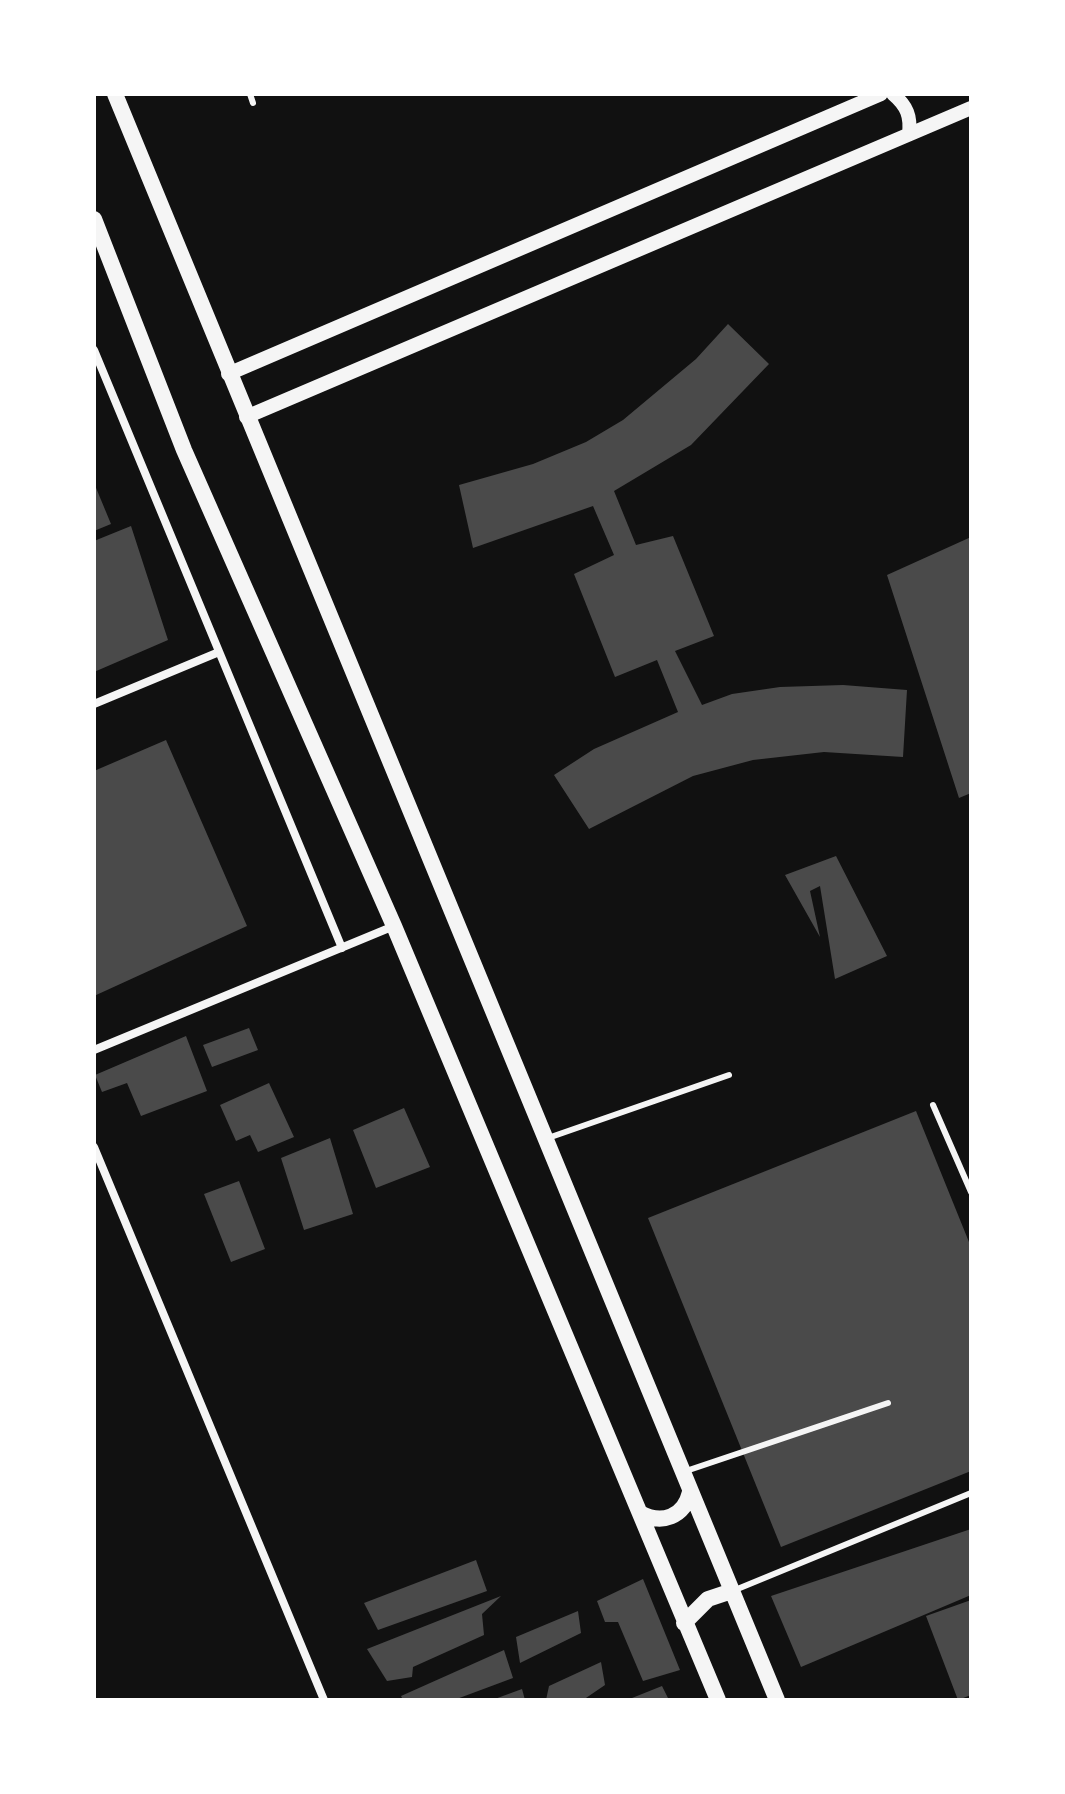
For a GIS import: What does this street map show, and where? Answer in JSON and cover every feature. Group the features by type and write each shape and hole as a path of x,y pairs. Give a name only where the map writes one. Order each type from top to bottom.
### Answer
{"main road":[{"path":"115,94 777,1700"},
{"path":"94,219 184,450 394,926 718,1700"},
{"path":"640,1513 657,1520 667,1519 683,1509 690,1492"},
{"path":"684,1623 708,1599 732,1591"}],"street":[{"path":"228,374 881,94"},
{"path":"893,94 907,112 909,134"},
{"path":"246,417 971,108"},
{"path":"94,350 97,364 342,948"},
{"path":"94,704 219,652"},
{"path":"94,1050 394,926"},
{"path":"94,1147 324,1700"}],"lane":[{"path":"250,94 253,103"},
{"path":"544,1140 729,1075"},
{"path":"933,1105 971,1192"},
{"path":"682,1473 888,1403"},
{"path":"732,1591 971,1493"}],"building":[{"path":"728,324 769,364 691,445 614,491 636,545 673,536 714,636 675,651 702,705 732,694 780,687 843,685 907,690 903,757 824,752 753,760 693,776 589,829 554,775 594,749 678,712 657,660 615,677 574,574 614,555 593,506 473,548 459,485 533,464 586,442 623,420 696,359"},
{"path":"94,483 111,524 94,531"},
{"path":"131,526 168,640 94,672 94,541"},
{"path":"971,537 971,793 959,798 887,575"},
{"path":"166,740 247,926 94,996 94,771"},
{"path":"836,856 887,956 835,979 820,886 810,891 820,937 785,875"},
{"path":"249,1028 258,1050 212,1067 203,1045"},
{"path":"186,1036 207,1091 141,1116 127,1083 102,1092 95,1075"},
{"path":"269,1083 294,1137 258,1152 250,1135 236,1141 220,1105"},
{"path":"404,1108 430,1167 376,1188 353,1130"},
{"path":"916,1111 971,1247 971,1471 781,1547 648,1218"},
{"path":"330,1138 353,1214 304,1230 281,1158"},
{"path":"239,1181 265,1249 231,1262 204,1194"},
{"path":"971,1529 971,1595 801,1667 771,1596"},
{"path":"476,1560 487,1591 378,1630 364,1603"},
{"path":"643,1579 680,1670 643,1681 618,1622 605,1622 597,1601"},
{"path":"501,1596 482,1614 484,1635 413,1667 412,1677 387,1681 367,1649"},
{"path":"971,1600 971,1695 958,1700 926,1616"},
{"path":"578,1611 581,1633 520,1663 516,1637"},
{"path":"504,1650 513,1678 454,1700 403,1700 401,1696"},
{"path":"601,1662 605,1685 583,1700 546,1700 549,1686"},
{"path":"662,1686 669,1700 627,1700"},
{"path":"522,1689 525,1700 492,1700"}]}
